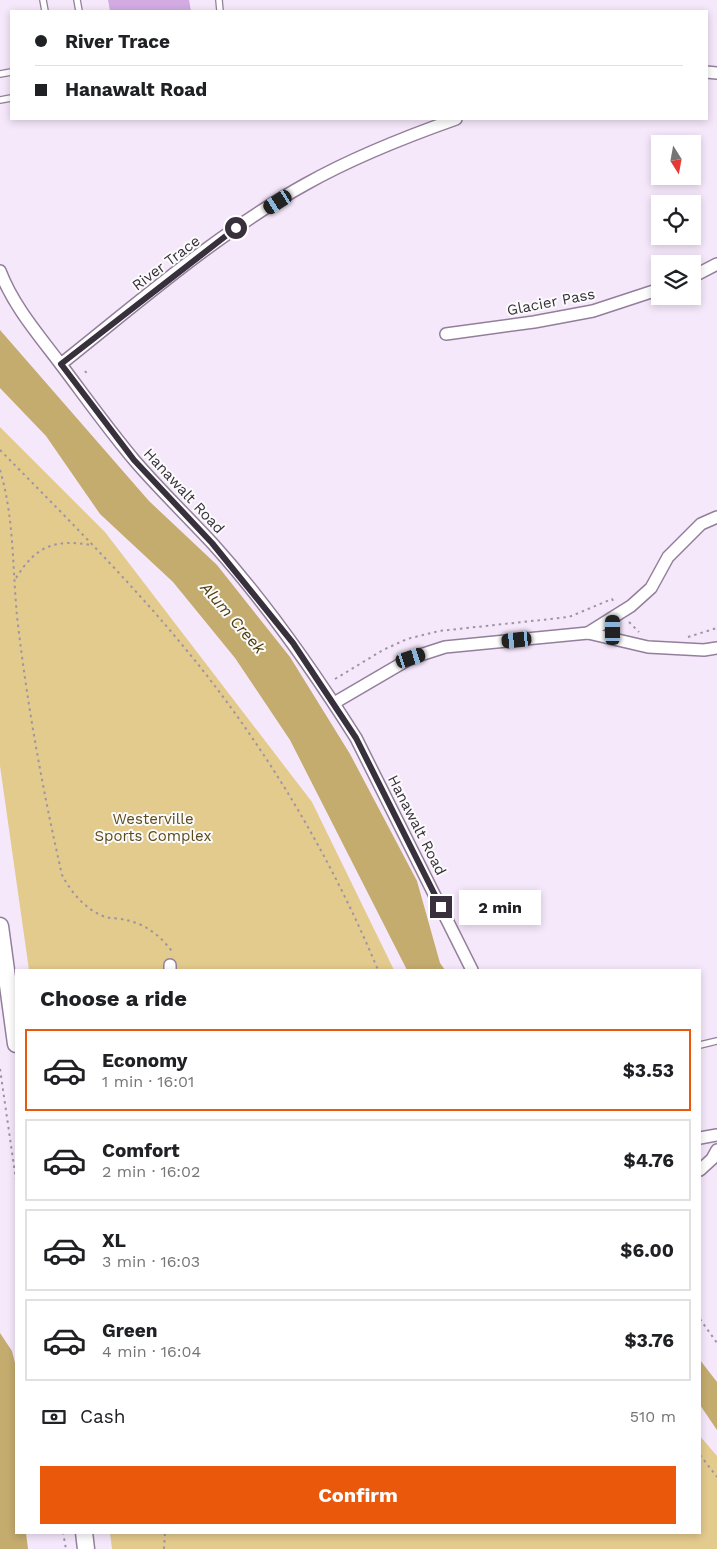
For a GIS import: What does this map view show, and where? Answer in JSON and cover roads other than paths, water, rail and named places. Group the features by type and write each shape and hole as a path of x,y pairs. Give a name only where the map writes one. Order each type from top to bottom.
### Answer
{"main road":[{"path":"0,926 15,1037"},
{"path":"84,1534 86,1549"}],"street":[{"name":"River Trace","path":"61,364 236,228 306,184 393,142 453,120"},
{"path":"701,272 717,264"},
{"name":"Hanawalt Road","path":"0,271 17,306 134,460 247,584 293,643 334,703 356,738 472,969"},
{"name":"Glacier Pass","path":"446,334 534,322 593,311 651,292"},
{"path":"588,633 613,617 651,588 668,557 701,524 717,517"},
{"path":"334,703 411,658 446,647 588,633 648,646 704,650 717,648"},
{"path":"701,1138 717,1135"},
{"path":"701,1169 712,1159 717,1150"}],"lane":[{"path":"613,617 613,630 617,640"},
{"path":"701,1045 717,1041"}],"water":[{"name":"Alum Creek","path":"0,330 149,501 217,565 290,657 350,754 417,881 440,963 444,969 406,969 290,740 235,658 173,582 100,514 46,436 0,388"},
{"path":"0,1333 12,1351 15,1363 15,1534 26,1534 28,1549 0,1549"},
{"path":"701,1361 717,1382 717,1430 701,1406"}],"park label":[{"name":"Westerville Sports Complex","path":"153,828"}]}
